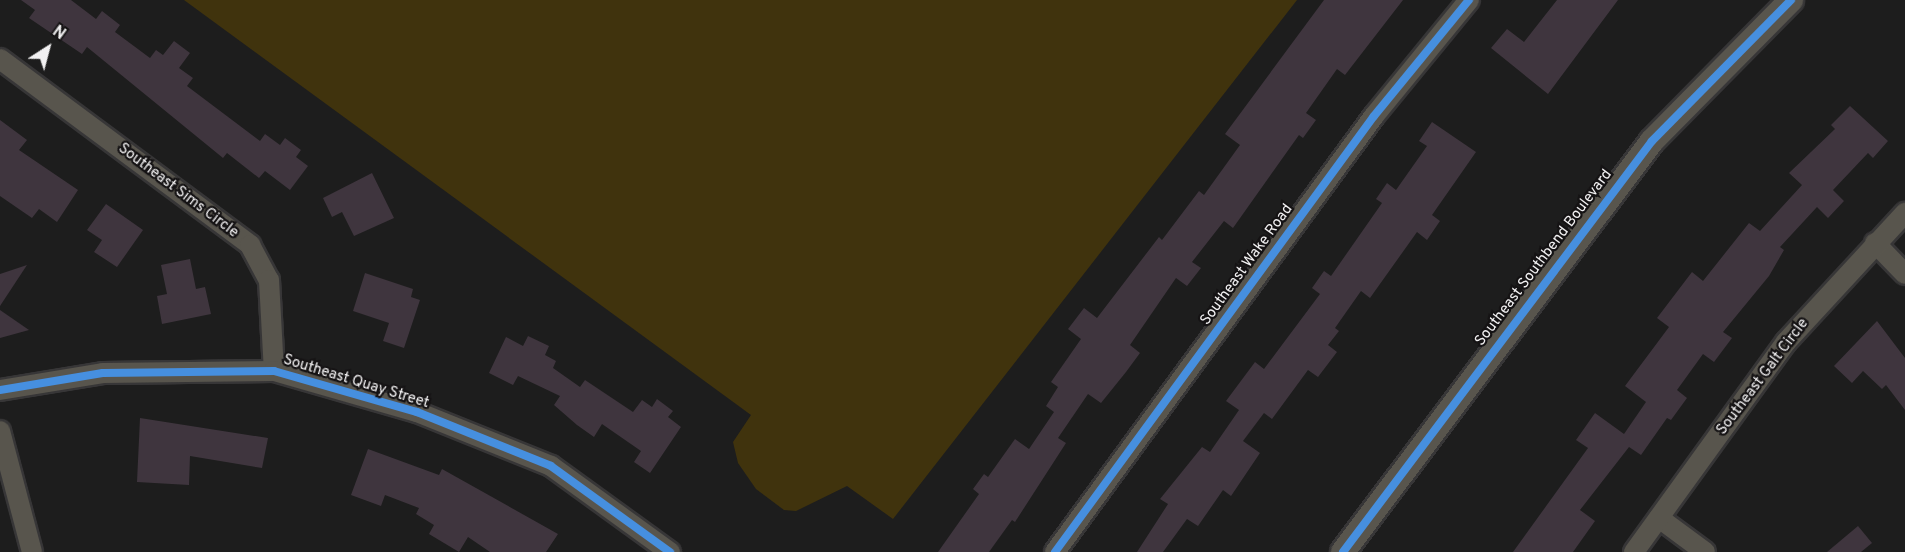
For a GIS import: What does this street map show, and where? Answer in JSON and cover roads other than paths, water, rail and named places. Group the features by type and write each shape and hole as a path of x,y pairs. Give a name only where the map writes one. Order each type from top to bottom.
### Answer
{"street":[{"name":"Southeast Wake Road","path":"1055,552 1374,116 1468,0"},
{"name":"Southeast Southbend Boulevard","path":"1343,552 1652,141 1791,0"},
{"name":"Southeast Sims Circle","path":"0,59 250,245 269,280 274,371"},
{"name":"Southeast Galt Circle","path":"1634,552 1786,342 1905,213"},
{"path":"1875,243 1905,274"},
{"name":"Southeast Quay Street","path":"0,390 103,373 274,371 417,412 551,466 670,552"},
{"path":"0,431 32,552"},
{"path":"1659,518 1705,552"}]}
